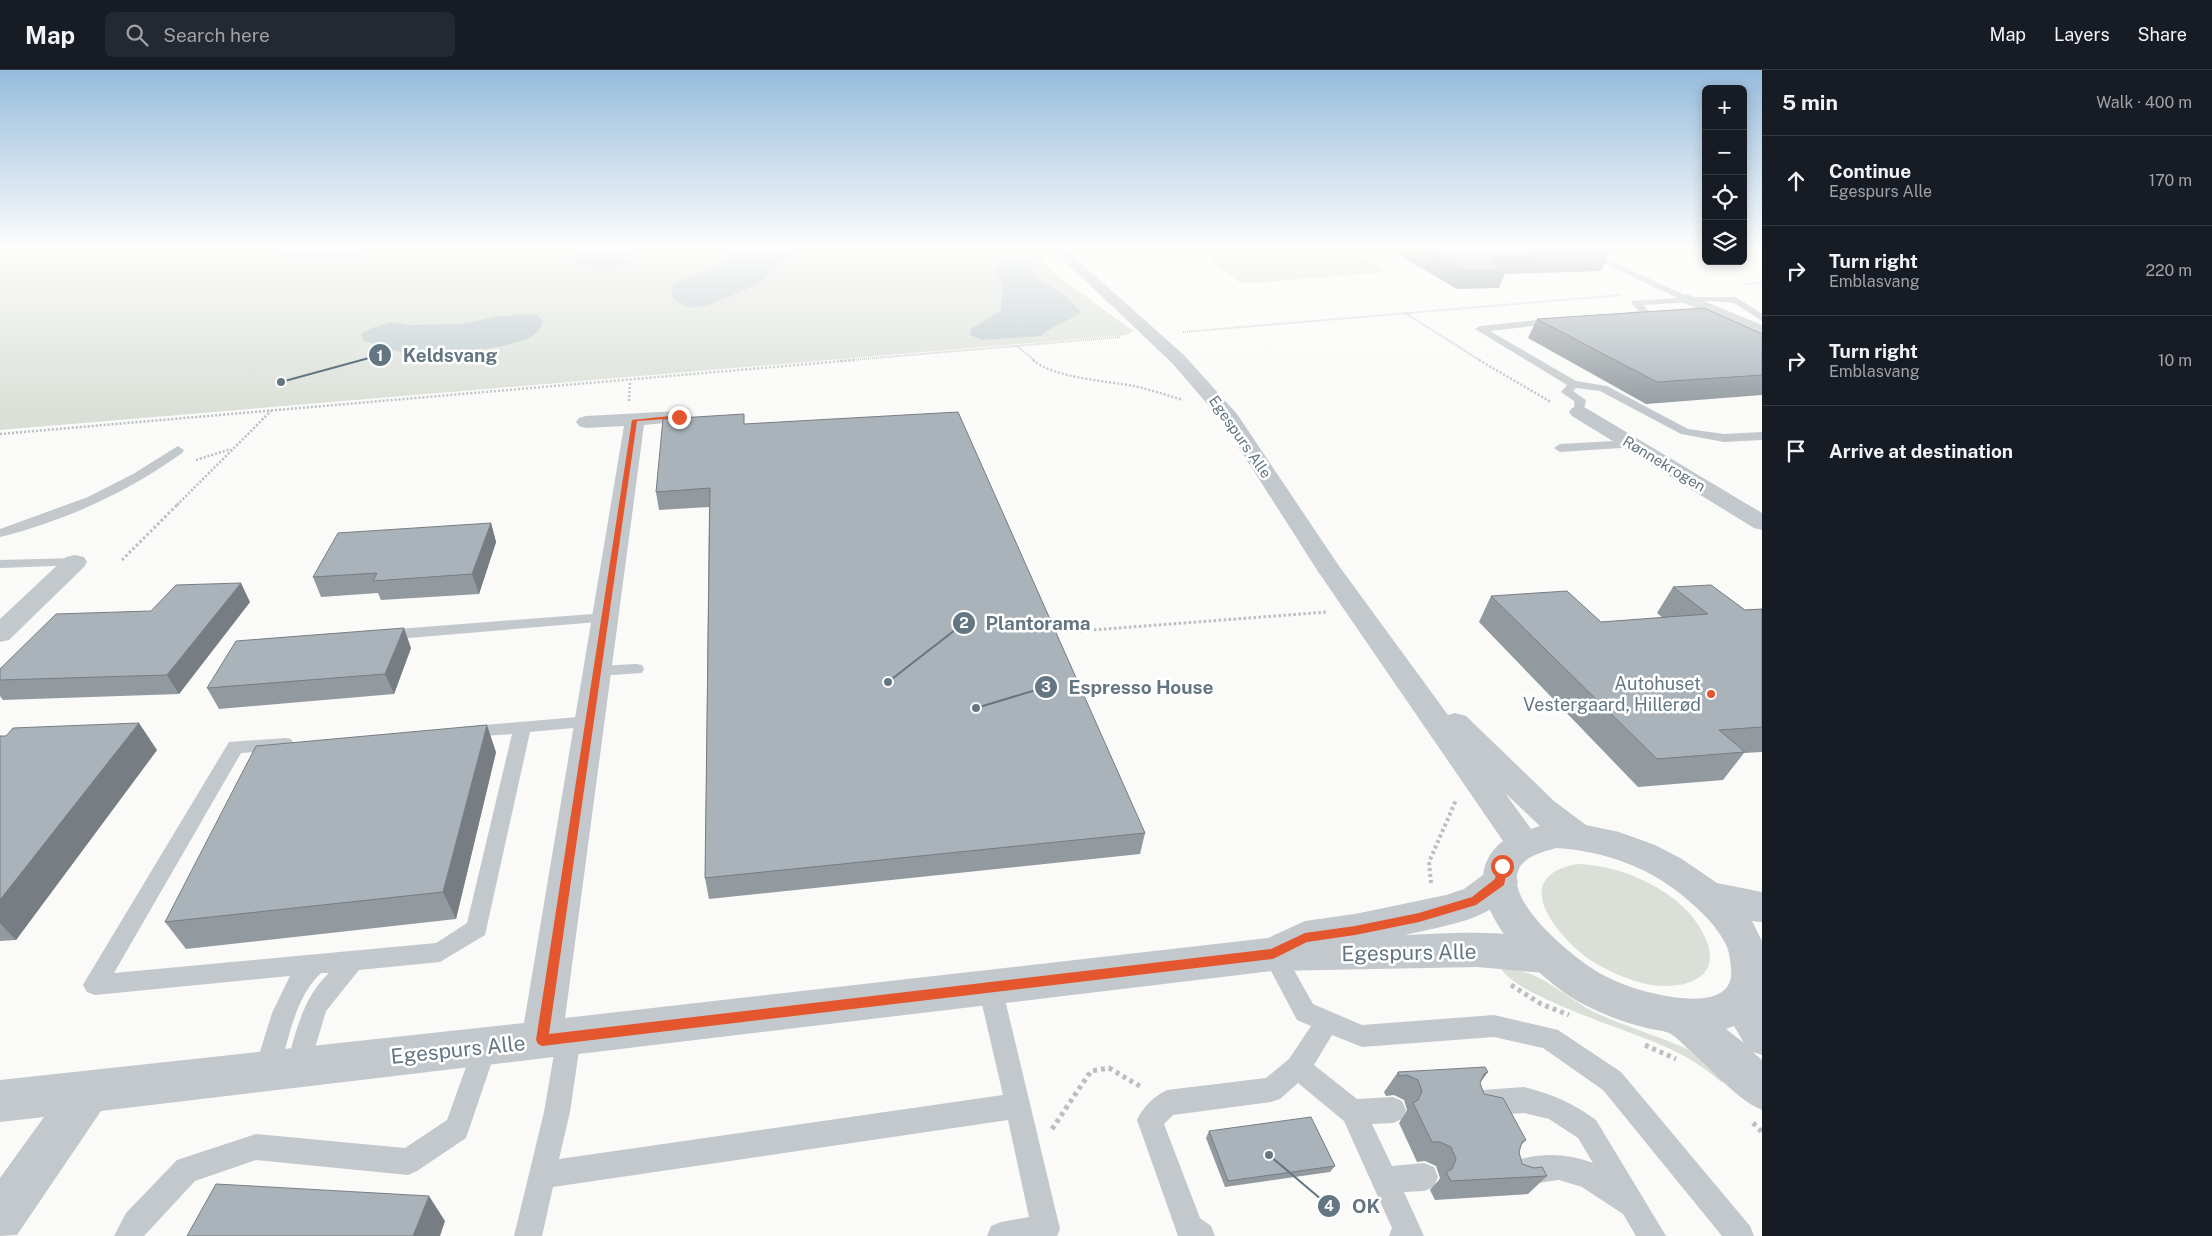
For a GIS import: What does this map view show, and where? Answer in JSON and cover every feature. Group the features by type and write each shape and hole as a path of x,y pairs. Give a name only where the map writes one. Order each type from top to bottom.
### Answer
{"street":[{"name":"Egespurs Alle","path":"1118,304 1178,359 1241,434 1328,570 1523,843"},
{"path":"1699,304 1762,332"},
{"name":"Rønnekrogen","path":"1579,412 1758,518"},
{"path":"586,422 679,417"},
{"path":"556,1038 589,722 635,420"},
{"path":"0,634 74,562"},
{"name":"Egespurs Alle","path":"1389,653 1542,810 1576,835"},
{"path":"1576,835 1627,848 1654,860 1680,875 1705,894 1726,915 1756,959 1751,983 1741,1001 1726,1012 1706,1017 1680,1017 1645,1011 1609,998 1575,979 1545,956 1526,937 1512,918 1503,899 1500,882 1502,866 1510,852 1523,843 1538,837 1576,835"},
{"name":"Egespurs Alle","path":"1273,954 1305,937 1355,930 1446,910 1476,900 1500,882"},
{"path":"1705,894 1762,908"},
{"name":"Egespurs Alle","path":"0,1102 1273,954 1322,956 1512,951 1545,956"},
{"path":"1741,1001 1762,1036"},
{"path":"1680,1017 1726,1054 1756,1104"},
{"path":"0,1218 89,1091"}],"lane":[{"path":"1617,316 1646,313 1637,304"},
{"path":"1742,304 1762,318"},
{"path":"1568,320 1480,329 1573,384 1603,388 1685,432 1724,438 1762,436"},
{"path":"1573,384 1566,392 1580,400 1579,412"},
{"path":"1560,448 1632,444"},
{"path":"0,533 42,520 129,482 178,450"},
{"path":"0,564 74,562"},
{"path":"371,636 605,618"},
{"path":"597,671 636,669"},
{"path":"443,733 589,722"},
{"path":"305,743 235,747 95,985 440,952 478,928 522,728"},
{"path":"1273,954 1305,1012 1362,1036 1494,1026 1550,1038 1612,1081 1740,1236"},
{"path":"282,1069 332,982 349,967 352,960"},
{"path":"282,1069 287,1007 299,982 307,970 315,964"},
{"path":"990,987 1046,1232 1001,1236"},
{"path":"1201,1236 1189,1228 1150,1120 1167,1103 1271,1090 1298,1067 1312,1049 1326,1021"},
{"path":"528,1236 557,1112 556,1038"},
{"path":"128,1236 136,1223 187,1170 256,1147 408,1162 458,1129 485,1047"},
{"path":"1298,1067 1353,1112 1411,1236 1403,1236"},
{"path":"1478,1104 1524,1100 1552,1107 1570,1116 1587,1129 1652,1236"},
{"path":"543,1175 1018,1106"},
{"path":"1353,1112 1393,1110"},
{"path":"1516,1172 1559,1166 1588,1175 1634,1206"},
{"path":"1384,1180 1424,1177"}],"path":[{"path":"1183,332 1507,304"},
{"path":"1404,313 1547,401 1579,412"},
{"path":"0,434 1120,338"},
{"path":"1017,346 1040,366 1060,372 1138,387 1188,402"},
{"path":"122,560 272,410"},
{"path":"1322,604 1334,620"},
{"path":"1079,631 1328,612"},
{"path":"1446,910 1431,884 1429,862 1456,802 1455,794"},
{"path":"1476,951 1498,977 1541,1004 1578,1019"},
{"path":"1643,1044 1683,1063"},
{"path":"1025,1140 1048,1135 1091,1071 1109,1068 1167,1103"},
{"path":"1756,1104 1762,1132"}],"shaded area":[{"path":"0,304 1097,304 1133,331 1126,335 0,430"},
{"path":"682,304 709,304 708,305 687,308"},
{"path":"1001,304 1074,304 1081,312 1041,336 982,340 970,335 971,329 1001,310"},
{"path":"520,314 538,315 543,321 539,330 522,341 473,351 423,355 412,354 364,341 361,334 372,328 392,322 409,325 461,324"},
{"path":"1577,864 1615,870 1634,876 1671,896 1698,925 1707,942 1710,956 1708,968 1701,976 1691,982 1680,985 1654,985 1642,983 1602,967 1577,950 1553,923 1545,908 1542,894 1545,881 1556,871"},
{"path":"1501,968 1529,973 1588,1009 1687,1049 1697,1055 1725,1082 1721,1082 1697,1064 1671,1049 1570,1010 1526,989 1510,978"}],"building":[{"path":"1704,308 1762,334 1762,375 1657,382 1537,319"},
{"path":"958,412 1145,833 705,878 710,488 656,492 663,419 744,414 744,424"},
{"path":"491,523 472,574 373,581 377,573 313,577 338,533"},
{"path":"241,583 167,675 0,680 0,669 56,614 151,611 176,585"},
{"path":"1711,585 1745,610 1762,609 1762,727 1719,730 1745,752 1657,759 1491,596 1567,591 1601,622 1708,614 1673,587"},
{"path":"404,628 385,674 207,688 236,641"},
{"path":"139,723 0,900 0,736 6,736 13,728"},
{"path":"487,725 443,892 165,922 256,746"},
{"path":"1485,1067 1488,1072 1484,1074 1480,1083 1484,1094 1503,1098 1526,1140 1522,1142 1519,1152 1522,1164 1534,1168 1542,1167 1547,1176 1451,1181 1446,1172 1452,1169 1456,1159 1451,1147 1440,1142 1432,1142 1413,1103 1418,1100 1422,1091 1418,1080 1407,1075 1399,1076 1398,1072"},
{"path":"1311,1117 1335,1166 1228,1181 1209,1131"},
{"path":"216,1184 429,1196 413,1236 187,1236"}],"place":[{"name":"Keldsvang","path":"281,382"},
{"name":"Plantorama","path":"888,682"},
{"name":"Autohuset Vestergaard, Hillerød","path":"1711,694"},
{"name":"Espresso House","path":"976,708"},
{"name":"OK","path":"1269,1155"}],"route":[{"path":"679,417 635,420 542,1040 1273,954 1305,937 1419,918 1476,900 1500,882 1502,866"}]}
